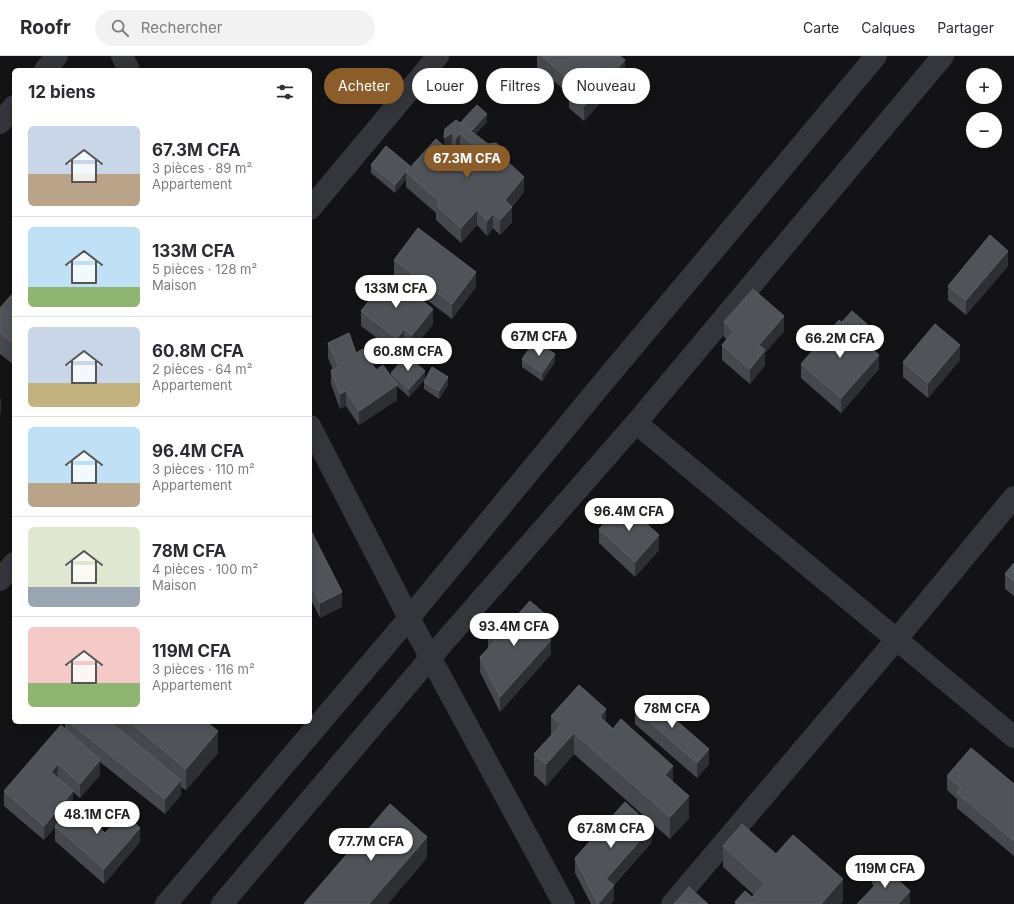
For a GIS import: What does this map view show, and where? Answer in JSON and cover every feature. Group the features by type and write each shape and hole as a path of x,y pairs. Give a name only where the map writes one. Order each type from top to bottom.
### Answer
{"street":[{"path":"47,68 57,56"},
{"path":"122,56 128,68"},
{"path":"312,207 438,56"},
{"path":"166,904 409,618 591,397 876,56"},
{"path":"222,904 430,658 636,423 943,56"},
{"path":"0,123 12,108"},
{"path":"636,423 1014,737"},
{"path":"312,430 430,658 564,904"},
{"path":"672,904 896,640 1014,497"},
{"path":"0,580 12,565"}],"building":[{"path":"542,56 620,56 625,60 618,68 562,68 562,74"},
{"path":"477,105 487,114 471,131 460,123"},
{"path":"456,120 488,144 496,143 507,153 507,161 524,177 505,200 512,207 500,220 493,214 487,221 477,210 461,228 436,205 440,202 406,172 436,139 469,169 475,161 486,170 491,162 460,133 456,138 452,133 444,138 445,129"},
{"path":"386,146 410,166 395,185 371,165"},
{"path":"418,228 476,272 452,304 394,260"},
{"path":"990,235 1008,251 966,300 948,286"},
{"path":"389,275 433,309 412,335 404,329 397,339 361,311"},
{"path":"753,289 784,316 759,345 765,350 750,369 722,345 734,331 724,322"},
{"path":"12,294 12,342 0,332 0,308"},
{"path":"852,311 879,335 869,346 842,322"},
{"path":"839,320 879,355 841,398 801,364"},
{"path":"935,324 960,345 928,383 903,362"},
{"path":"349,333 356,353 363,349 376,370 383,365 397,385 359,411 346,391 340,394 331,370 339,367 328,343"},
{"path":"535,341 555,354 542,373 522,359"},
{"path":"407,355 425,371 409,389 391,373"},
{"path":"432,367 448,377 439,391 424,382"},
{"path":"623,502 659,535 635,562 599,529"},
{"path":"312,533 342,592 320,603 312,587"},
{"path":"1014,563 1014,581 1005,574"},
{"path":"530,601 545,614 535,626 551,640 500,697 480,657 495,641 488,635 505,615 512,621"},
{"path":"579,685 606,709 600,717 613,729 621,719 673,766 665,775 689,796 670,817 574,733 546,764 534,754 561,725 551,716"},
{"path":"647,695 709,749 697,763 635,709"},
{"path":"71,724 112,724 181,780 165,799"},
{"path":"132,724 209,724 218,731 186,769"},
{"path":"61,725 100,760 80,784 58,764 51,772 73,791 44,826 4,791"},
{"path":"971,748 1014,784 1014,841 957,793 961,788 947,776"},
{"path":"625,802 652,827 606,879 614,885 598,904 575,858"},
{"path":"390,804 427,837 369,904 304,904"},
{"path":"74,805 105,833 123,812 140,828 104,869 55,826"},
{"path":"742,824 776,854 793,835 843,879 821,904 737,904 735,902 745,891 752,897 765,884 723,846"},
{"path":"879,862 910,891 898,904 857,904 882,878 872,869"},
{"path":"689,887 708,904 674,904"}]}
